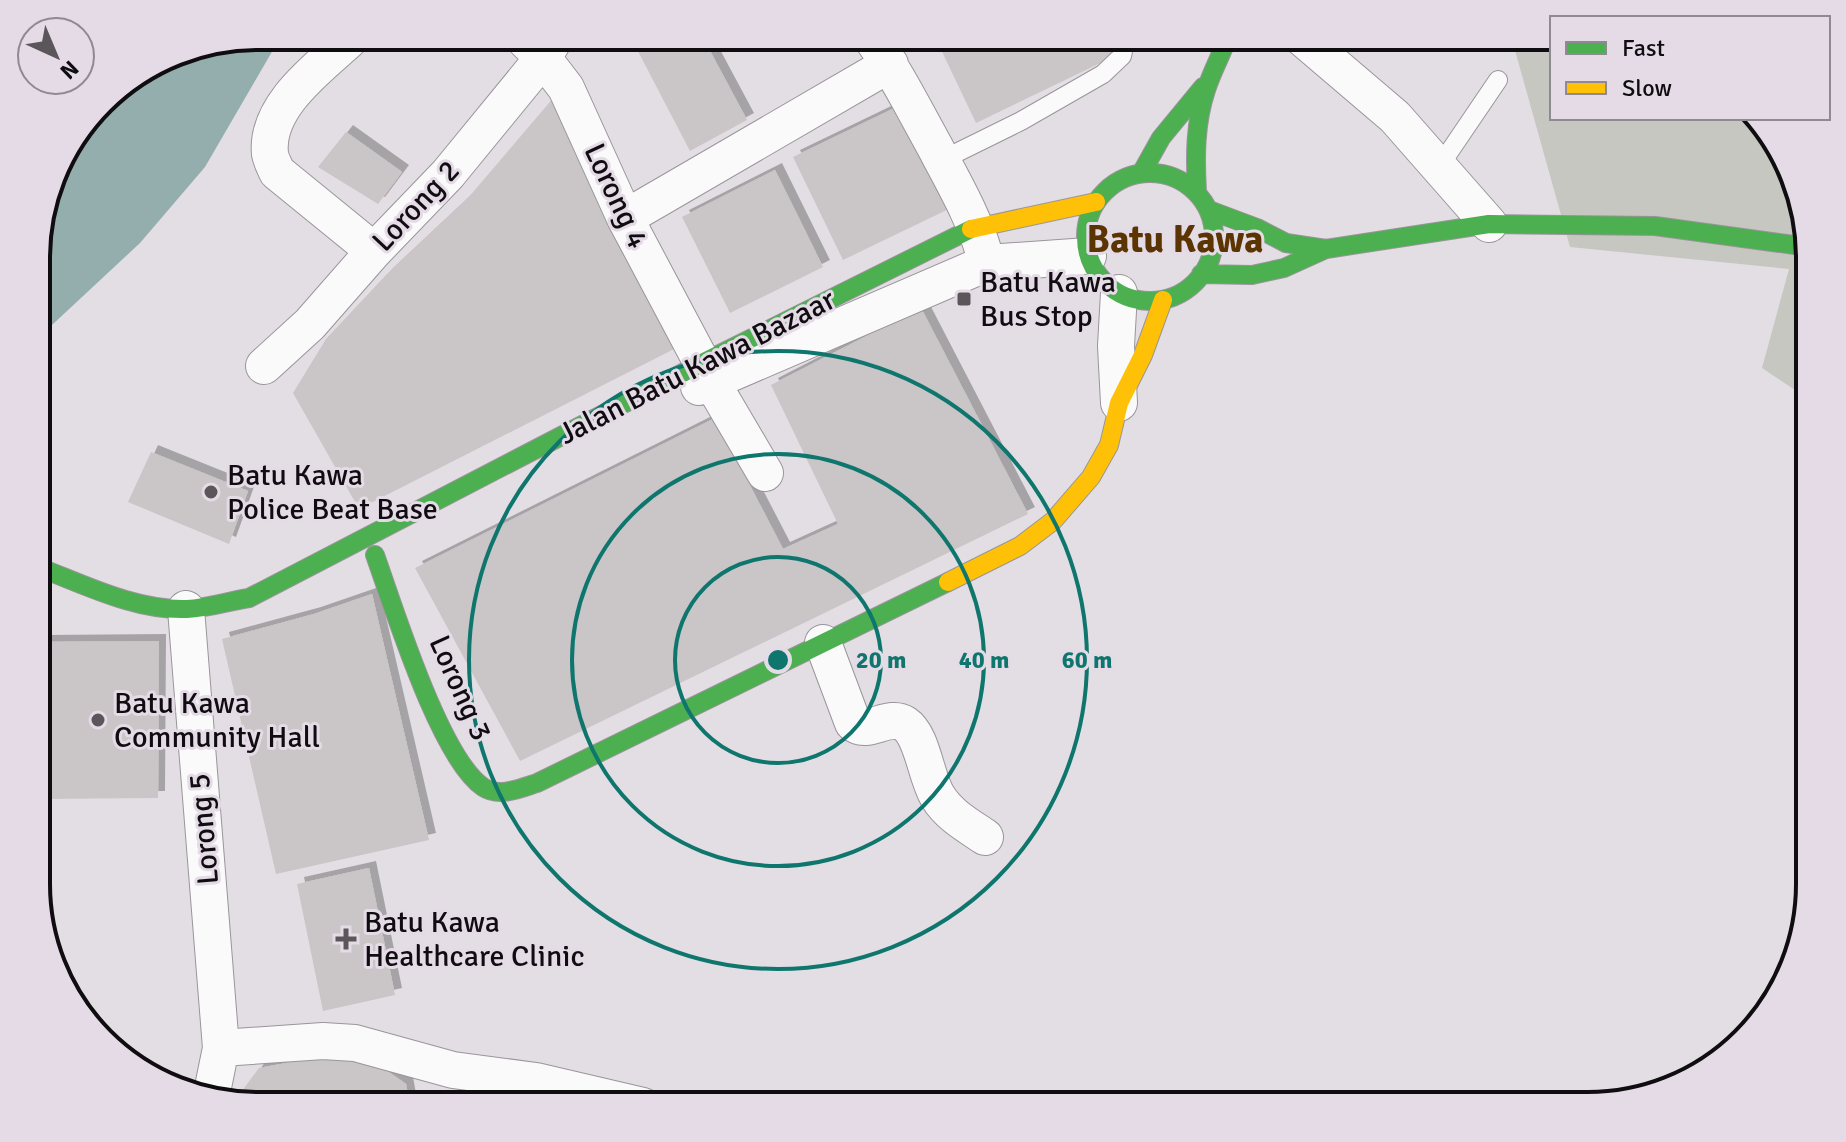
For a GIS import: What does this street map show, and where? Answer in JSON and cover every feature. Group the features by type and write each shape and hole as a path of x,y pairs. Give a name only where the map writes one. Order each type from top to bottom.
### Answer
{"street":[{"path":"338,50 282,108 273,125 270,154 277,172 374,251"},
{"name":"Lorong 2","path":"264,366 310,324 448,174 535,50"},
{"name":"Lorong 4","path":"544,50 566,88 625,218 706,372 765,473"},
{"path":"625,218 880,50 976,226 987,263"},
{"path":"1197,192 1194,149 1197,120 1222,50"},
{"path":"1316,50 1395,117 1489,224"},
{"path":"1142,172 1161,138 1209,79"},
{"path":"1142,172 1168,174 1197,192 1209,210 1214,229 1208,264 1196,282 1183,292 1163,300 1140,301 1119,293 1098,276 1088,256 1085,231 1096,202 1121,179 1142,172"},
{"name":"Jalan Batu Kawa Bazaar","path":"312,567 375,555 976,226 1096,202"},
{"path":"1209,210 1286,243 1326,249"},
{"path":"1201,274 1252,275 1284,268 1326,249 1489,224 1655,226 1796,245"},
{"name":"Jalan Batu Kawa Bazaar","path":"50,571 159,607 186,609 249,598 706,372 987,263 1088,256"},
{"path":"1119,293 1116,346 1119,403"},
{"name":"Lorong 3","path":"375,555 442,729 468,772 485,788 503,792 537,783 1020,546 1053,521 1091,477 1109,445 1119,403 1143,355 1163,300"},
{"name":"Lorong 5","path":"186,609 221,1048 213,1087"},
{"path":"823,643 853,723 864,728 897,720 905,723 914,733 937,797 956,816 985,837"},
{"path":"221,1048 323,1041 355,1043 453,1070 536,1081 583,1092"}],"lane":[{"path":"942,160 1021,121 1103,74 1122,56 1123,50"},
{"path":"1439,167 1498,80"}],"shaded area":[{"path":"1515,50 1550,50 1550,120 1744,121 1775,166 1792,218 1796,245 1796,391 1762,368 1789,269 1570,247"}],"water":[{"path":"273,50 205,167 140,243 50,327 50,258 57,204 78,154 93,132 132,93 179,66 231,52"}],"building":[{"path":"637,50 710,50 747,120 690,151"},
{"path":"941,50 1115,50 1117,55 976,123"},
{"path":"560,90 680,346 359,509 293,393 326,339 387,274 468,198"},
{"path":"907,102 957,205 843,260 793,157"},
{"path":"346,132 402,172 378,204 318,167"},
{"path":"775,170 823,267 730,313 682,217"},
{"path":"921,308 1028,514 520,761 415,568 715,418 783,549 838,524 771,385"},
{"path":"151,452 248,491 229,544 128,502"},
{"path":"372,594 429,840 276,874 222,639 314,614"},
{"name":"Batu Kawa Community Hall","path":"159,641 158,798 50,799 50,642"},
{"name":"Batu Kawa Healthcare Clinic","path":"369,868 395,995 323,1011 297,884"},
{"path":"357,1050 406,1084 407,1092 242,1091 259,1068"}],"traffic: fast":[{"path":"1197,192 1196,153 1202,102 1222,50"},
{"path":"1142,172 1161,138 1203,87"},
{"path":"1150,173 1174,178 1195,192 1209,213 1214,237 1209,261 1195,282 1174,296 1150,301 1126,296 1105,282 1091,261 1086,237 1091,213 1105,192 1126,178 1150,173"},
{"path":"1209,210 1286,243 1326,249"},
{"path":"1201,274 1252,275 1284,268 1326,249 1489,224 1655,226 1796,245"},
{"path":"50,572 111,596 168,609 203,607 249,598 702,363 971,229"},
{"path":"375,555 435,715 467,771 483,787 496,792 537,783 948,582"}],"traffic: slow":[{"path":"971,229 1096,202"},
{"path":"948,582 1020,546 1053,521 1091,477 1109,445 1119,403 1143,355 1163,300"}],"place":[{"name":"Batu Kawa Bus Stop","path":"964,299"},
{"name":"Batu Kawa Police Beat Base","path":"211,492"},
{"name":"Batu Kawa Community Hall","path":"98,720"},
{"name":"Batu Kawa Healthcare Clinic","path":"346,939"}],"district":[{"name":"Batu Kawa","path":"1175,239"}]}
